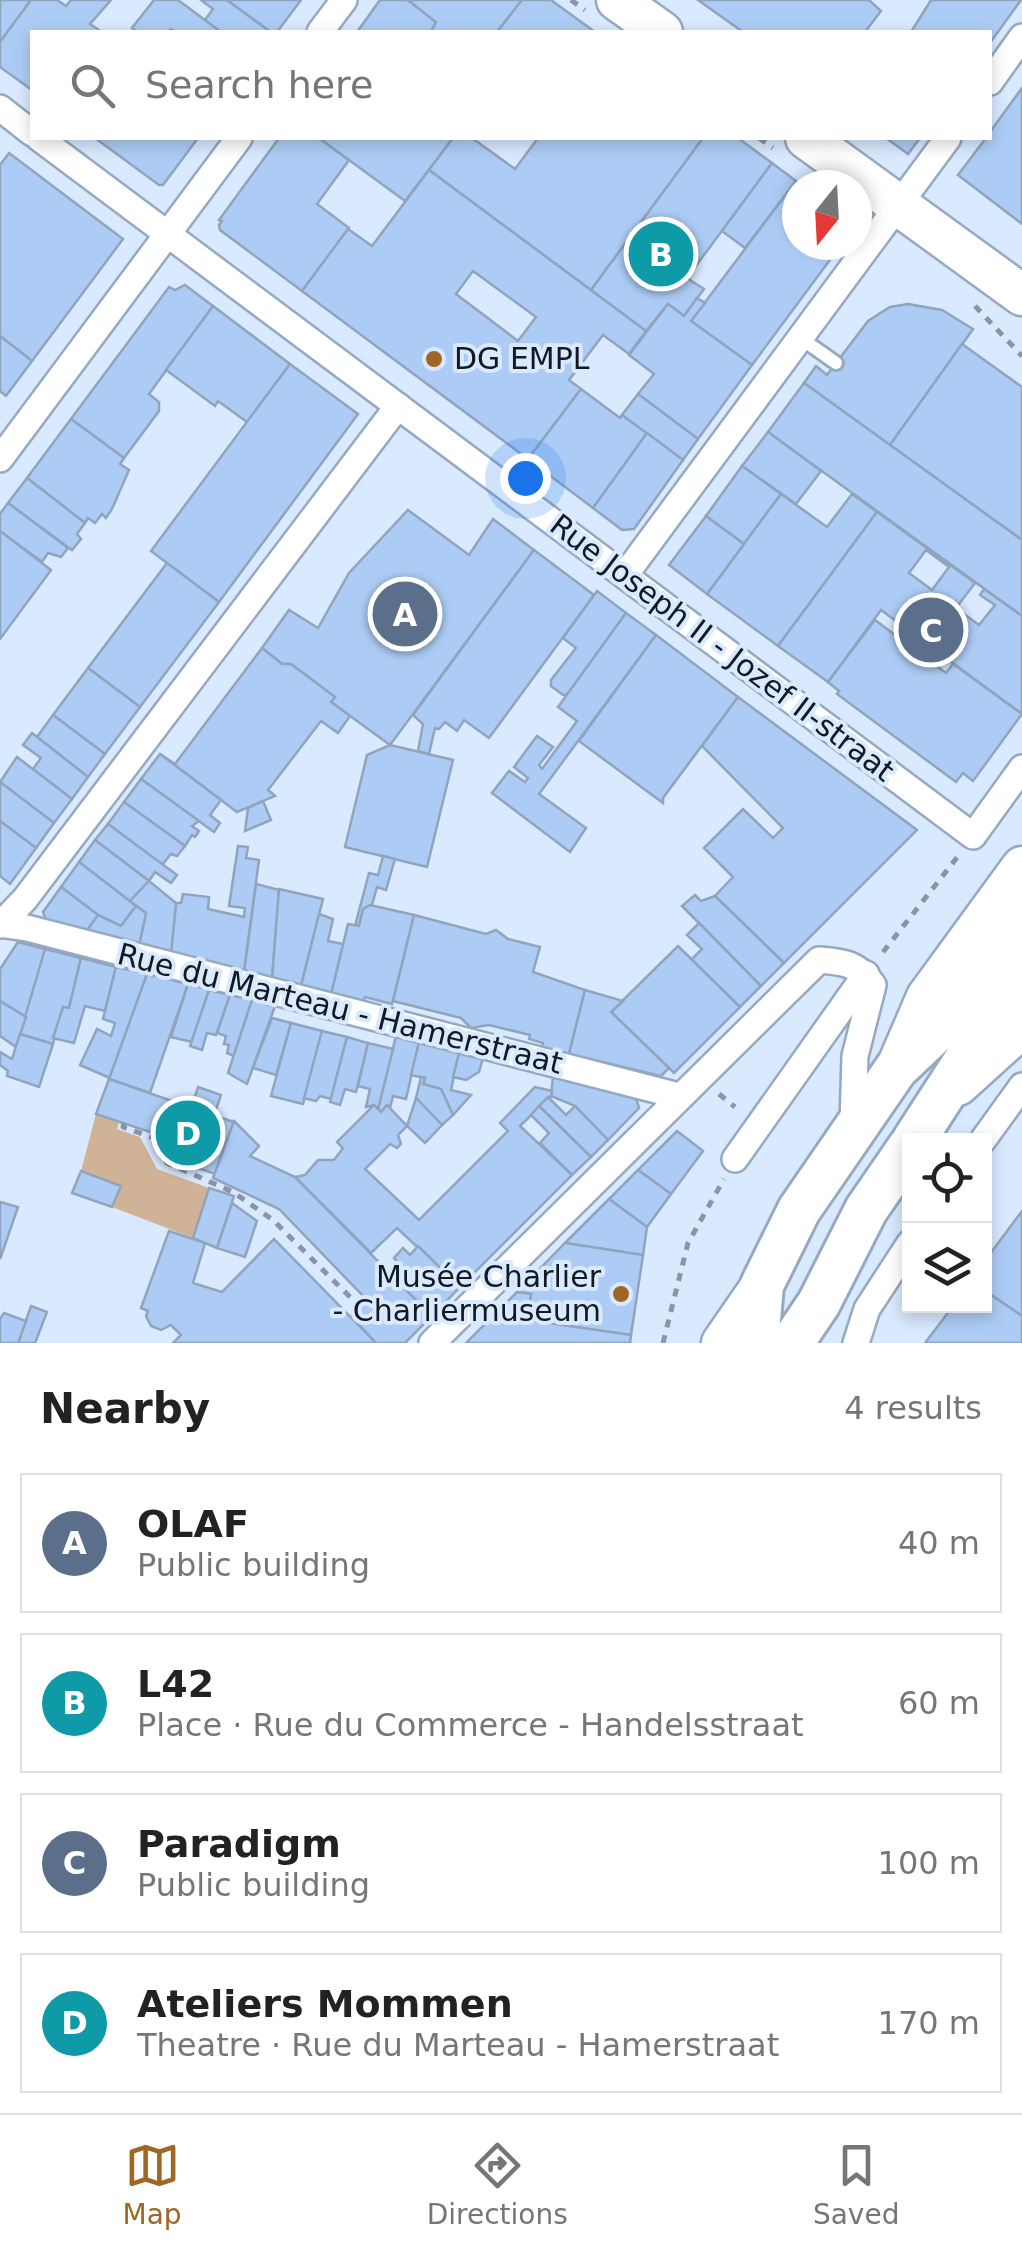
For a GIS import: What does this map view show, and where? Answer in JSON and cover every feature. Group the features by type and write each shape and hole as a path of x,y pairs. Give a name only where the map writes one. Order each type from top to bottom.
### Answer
{"highway":[{"path":"758,1343 762,1285 798,1210 896,1069 952,1016 1022,921"},
{"path":"919,1133 1022,973"},
{"path":"792,1343 817,1323 866,1210 902,1158"}],"main road":[{"path":"618,0 659,30"},
{"path":"809,140 1022,295"},
{"path":"896,1069 927,997 1022,867"},
{"path":"941,1101 1022,1027"},
{"path":"722,1343 762,1285"}],"street":[{"path":"322,30 344,0"},
{"path":"992,79 1022,37"},
{"path":"0,108 30,131"},
{"name":"Rue Joseph II - Jozef II-straat","path":"42,140 973,836"},
{"path":"0,458 237,140"},
{"path":"625,575 946,140"},
{"path":"0,924 25,899 398,406"},
{"path":"973,836 1022,768"},
{"name":"Rue du Marteau - Hamerstraat","path":"0,924 679,1096"},
{"path":"432,1343 819,960 850,962 872,984 854,1056 853,1130"},
{"path":"735,1159 866,974"},
{"path":"987,1133 1022,1086"},
{"path":"856,1343 868,1309 902,1256"}],"lane":[{"path":"799,336 836,363"}],"path":[{"path":"866,974 973,836"},
{"path":"716,1092 735,1107"},
{"path":"124,1124 123,1127 157,1139 167,1163 233,1192 273,1220 360,1306"},
{"path":"663,1343 688,1243 735,1159"},
{"path":"273,1220 282,1212"},
{"path":"352,1299 360,1292"}],"shaded area":[{"path":"96,1114 119,1122 117,1129 140,1137 157,1169 209,1188 193,1238 112,1207 121,1186 81,1171"}],"building":[{"path":"0,0 31,0 0,42"},
{"path":"31,0 57,0 66,6 71,0 111,0 90,24 99,30 30,30 30,89 0,67 0,42"},
{"path":"154,0 178,0 218,30 135,30 132,28"},
{"path":"201,0 227,0 268,30 218,30 205,20 213,9"},
{"path":"227,0 301,0 278,30 268,30"},
{"path":"380,0 408,0 436,22 432,30 358,30"},
{"path":"408,0 522,0 499,30 432,30 436,22"},
{"path":"522,0 551,0 592,30 499,30"},
{"path":"698,0 869,0 881,11 867,30 740,30"},
{"path":"931,0 1021,0 992,40 992,30 912,30"},
{"path":"1022,88 1022,224 958,175 984,140 992,140 992,129"},
{"path":"98,140 197,140 163,185"},
{"path":"278,140 322,140 349,160 317,204 349,228 302,291 220,230 219,220"},
{"path":"322,140 451,140 405,201"},
{"path":"452,140 475,140 515,169 537,140 702,140 591,290 429,170"},
{"path":"702,140 741,140 772,163 687,278 704,289 684,316 668,304 646,331 591,290"},
{"path":"889,140 918,140 908,154"},
{"path":"9,153 123,239 32,361 0,336 0,165"},
{"path":"772,163 782,170 782,199 745,248 722,231"},
{"path":"429,170 646,331 629,354 603,335 569,380 581,389 528,459 302,291 348,229 372,246","holes":["473,271 536,317 518,341 456,294"]},
{"path":"782,200 782,260 830,260 752,365 691,321"},
{"path":"185,285 213,306 149,394 159,402 159,411 124,458 71,419 169,287 175,290"},
{"path":"697,298 705,303 691,321 752,365 698,439 638,394 654,374 629,355 668,304 684,316"},
{"path":"908,304 942,310 973,329 890,445 804,383 816,366 827,375 868,321 890,307"},
{"path":"213,306 290,364 247,422 218,401 215,406 166,370"},
{"path":"0,336 32,361 6,396 0,391"},
{"path":"962,344 1022,387 1022,540 890,445"},
{"path":"290,364 358,414 219,602 151,551"},
{"path":"804,383 1022,540 1022,616 768,432"},
{"path":"581,389 647,433 593,508 528,459"},
{"path":"638,394 698,439 683,460 622,415"},
{"path":"71,419 124,458 120,464 129,470 112,509 106,518 102,514 95,523 88,518 85,523 27,478"},
{"path":"768,432 821,471 796,504 742,466"},
{"path":"647,433 683,460 634,529 622,530 593,508"},
{"path":"742,466 781,494 744,544 706,516"},
{"path":"27,478 85,523 77,534 81,539 72,550 8,503"},
{"path":"781,494 827,527 852,494 877,512 778,646 707,594"},
{"path":"8,503 68,548 61,557 48,553 42,562 0,531 0,514"},
{"path":"408,510 469,555 493,519 534,550 390,745 331,702 335,697 262,648 289,610 318,628 349,573"},
{"path":"877,512 975,583 956,608 979,625 995,605 980,595 984,589 1022,616 1022,714 881,610 828,682 778,646","holes":["926,550 949,567 932,590 909,573"]},
{"path":"706,516 744,544 707,594 669,565"},
{"path":"0,531 51,570 0,639"},
{"path":"534,550 594,595 489,738 464,720 457,731 445,722 435,728 429,754 418,751 423,724 413,715"},
{"path":"167,563 219,602 140,707 88,668"},
{"path":"597,591 626,613 568,694 563,695 551,686 551,680 576,648 563,638"},
{"path":"626,613 656,635 539,794 586,828 570,852 492,793 509,771 525,782 528,778 514,767 537,736 553,747 539,765 542,769 577,721 558,707"},
{"path":"875,620 946,673 953,664 1022,714 973,781 963,773 956,782 837,694 839,691 828,682"},
{"path":"656,635 738,697 663,803 579,741"},
{"path":"262,648 335,697 331,702 350,716 338,733 321,721 268,790 275,796 237,812 160,754 175,764"},
{"path":"88,668 140,707 105,754 53,715"},
{"path":"738,697 917,830 784,963 715,896 733,877 704,848 743,809 773,838 783,828 702,746"},
{"path":"53,715 105,754 88,777 37,737"},
{"path":"32,733 88,777 72,799 33,769 41,758 23,745"},
{"path":"390,745 453,760 427,867 345,847 367,755"},
{"path":"160,754 221,800 210,815 220,823 214,832 141,779"},
{"path":"17,757 72,799 54,823 0,782"},
{"path":"141,779 199,821 192,826 199,831 185,846 124,802"},
{"path":"0,782 54,823 36,848 0,821"},
{"path":"263,801 271,820 245,831 248,808"},
{"path":"124,802 185,846 177,856 171,854 162,865 108,824"},
{"path":"0,821 36,848 10,884 0,876"},
{"path":"108,824 177,875 171,883 155,872 149,881 95,840"},
{"path":"95,840 149,881 130,901 79,862"},
{"path":"238,846 248,847 246,858 259,860 244,972 171,954 176,903 181,903 183,894 209,897 208,909 244,917 245,908 229,906"},
{"path":"383,856 395,859 386,890 377,887 372,905 363,909 359,926 355,926 369,873 378,875"},
{"path":"79,862 136,906 121,926 98,915 61,887"},
{"path":"149,881 176,903 171,954 139,945 146,913 130,901"},
{"path":"256,884 279,890 272,979 244,972"},
{"path":"61,887 98,915 86,932 47,923 43,912"},
{"path":"279,889 323,899 301,986 272,979"},
{"path":"695,895 701,901 715,896 784,963 761,986 682,906"},
{"path":"370,905 414,915 392,1004 331,994 348,924 359,926 363,909"},
{"path":"136,906 146,913 139,945 86,932 98,915 121,926"},
{"path":"319,914 333,919 328,941 343,944 331,994 301,986"},
{"path":"414,915 486,934 496,930 508,939 540,947 533,972 585,990 569,1054 542,1047 543,1043 529,1039 530,1035 489,1025 471,1028 461,1018 393,1001"},
{"path":"699,923 761,986 740,1007 691,960 702,949 687,935"},
{"path":"18,942 45,949 26,1017 0,1001 0,969"},
{"path":"678,946 740,1007 674,1073 611,1012"},
{"path":"45,949 81,958 69,1008 63,1007 53,1044 20,1034"},
{"path":"81,958 116,967 105,1011 85,1006 74,1043 53,1038 63,1007 69,1008"},
{"path":"116,967 147,974 110,1078 80,1065 97,1029 111,1036 115,1023 103,1019"},
{"path":"147,974 188,984 150,1093 109,1079"},
{"path":"188,984 209,990 192,1042 171,1037"},
{"path":"209,990 230,995 216,1035 207,1033 202,1050 190,1046"},
{"path":"585,990 623,1001 611,1012 669,1068 661,1076 569,1054"},
{"path":"230,995 252,1000 234,1056 227,1053 226,1036 217,1033"},
{"path":"252,1000 275,1006 247,1084 228,1073"},
{"path":"0,1001 26,1017 16,1047 0,1036"},
{"path":"272,1018 291,1023 276,1075 253,1068"},
{"path":"291,1023 322,1031 303,1104 271,1096"},
{"path":"322,1031 347,1037 331,1099 320,1096 316,1101 304,1098"},
{"path":"20,1034 53,1044 39,1087 7,1076 8,1071 0,1065 0,1052 12,1059"},
{"path":"396,1036 419,1042 406,1099 393,1096 390,1108 387,1105 381,1112 378,1109"},
{"path":"347,1037 368,1043 356,1092 345,1089 340,1105 330,1102"},
{"path":"419,1042 459,1053 451,1090 471,1095 453,1115 441,1089 423,1084 425,1078 411,1075"},
{"path":"368,1043 393,1049 378,1109 374,1105 366,1107 370,1089 358,1086"},
{"path":"459,1053 483,1058 479,1072 466,1080 453,1077"},
{"path":"553,1076 636,1098 639,1108 608,1140 575,1106 551,1096"},
{"path":"421,1077 425,1078 423,1084 441,1089 453,1115 442,1125 416,1098"},
{"path":"109,1079 192,1108 180,1142 96,1114"},
{"path":"198,1087 221,1095 214,1115 198,1110 194,1100"},
{"path":"535,1087 552,1091 551,1096 520,1126 572,1175 460,1287 397,1228 371,1253 295,1177 305,1175 318,1160 334,1160 343,1148 337,1142 374,1105 381,1112 387,1105 407,1126 398,1135 401,1144 397,1148 390,1144 365,1169 419,1220 508,1131 500,1123"},
{"path":"548,1097 566,1115 575,1106 608,1140 591,1157 539,1106"},
{"path":"416,1098 442,1125 425,1143 407,1126"},
{"path":"539,1106 591,1157 572,1175 540,1143 549,1133 531,1115"},
{"path":"192,1108 234,1122 215,1174 172,1159"},
{"path":"234,1121 259,1146 250,1156 295,1177 432,1316 405,1343 376,1343 351,1316 366,1299 279,1209 213,1178"},
{"path":"677,1131 703,1151 671,1194 638,1170"},
{"path":"638,1170 671,1194 647,1227 609,1199"},
{"path":"81,1171 121,1186 112,1207 72,1193"},
{"path":"209,1188 234,1196 217,1248 193,1238"},
{"path":"609,1199 647,1227 643,1255 565,1243"},
{"path":"0,1202 18,1207 0,1259"},
{"path":"232,1203 257,1221 245,1257 217,1248"},
{"path":"1022,1211 1022,1316 992,1295 992,1251"},
{"path":"169,1231 205,1243 193,1283 222,1292 274,1239 376,1343 173,1343 181,1335 171,1325 161,1330 151,1326 148,1311 141,1308"},
{"path":"565,1243 643,1255 631,1335 527,1320 531,1294 517,1292"},
{"path":"418,1246 460,1287 432,1316 391,1275 400,1265 394,1258 403,1248 410,1255"},
{"path":"517,1292 531,1294 527,1320 631,1335 630,1343 466,1343"},
{"path":"992,1295 1022,1316 1022,1343 925,1343 948,1313 992,1313"},
{"path":"31,1306 47,1312 35,1343 18,1343"},
{"path":"4,1313 26,1321 18,1343 0,1343 0,1319"}],"place":[{"name":"L42","path":"661,254"},
{"name":"DG EMPL","path":"434,359"},
{"name":"OLAF","path":"405,614"},
{"name":"Paradigm","path":"931,630"},
{"name":"Ateliers Mommen","path":"188,1133"},
{"name":"Musée Charlier - Charliermuseum","path":"621,1294"}]}
